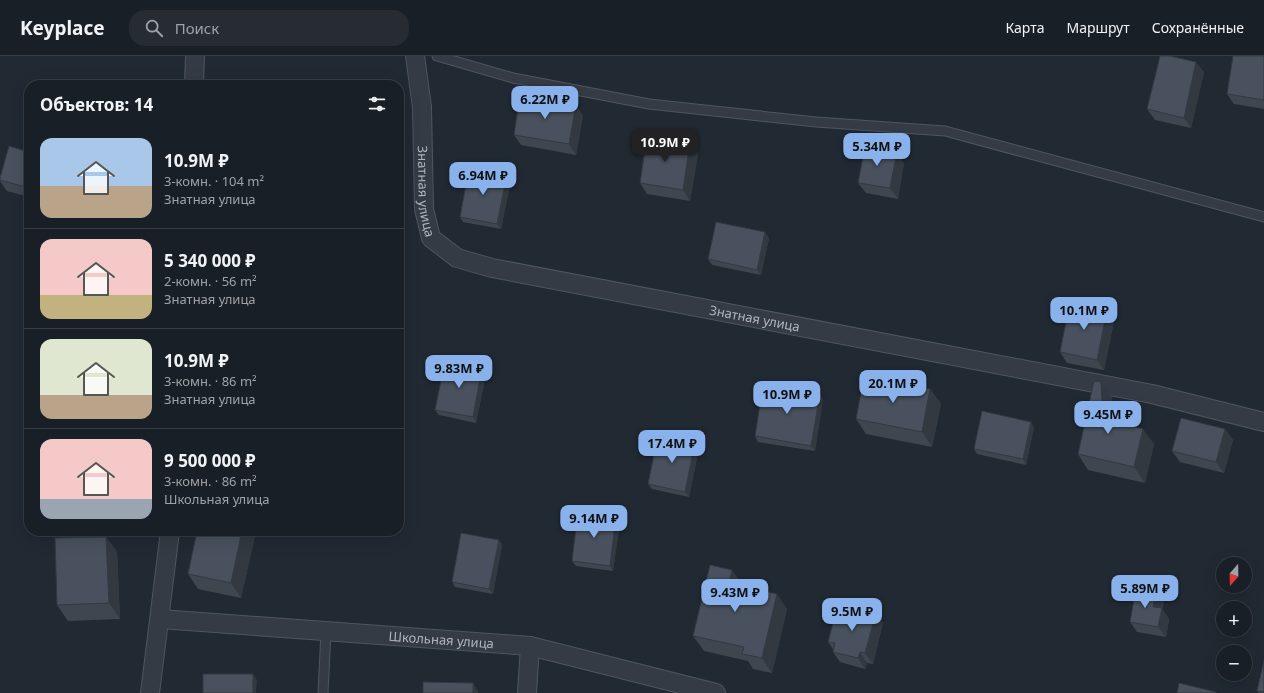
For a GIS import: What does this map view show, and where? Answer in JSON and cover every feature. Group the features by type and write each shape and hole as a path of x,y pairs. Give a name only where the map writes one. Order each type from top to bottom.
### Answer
{"street":[{"path":"194,80 195,56"},
{"name":"Знатная улица","path":"415,56 422,107 424,209 431,238 457,258 492,268 1152,394 1264,422"},
{"path":"150,693 169,536"},
{"name":"Школьная улица","path":"160,619 530,646 716,693"},
{"path":"527,693 530,646"}],"lane":[{"path":"438,56 513,78 649,104 816,122 945,131 1264,217"},
{"path":"323,693 326,631"}],"building":[{"path":"1160,56 1170,56 1196,62 1184,118 1147,109"},
{"path":"1233,56 1264,56 1264,100 1227,94"},
{"path":"520,95 576,105 569,144 514,135"},
{"path":"647,136 690,143 683,190 640,183"},
{"path":"9,146 24,150 24,187 0,180"},
{"path":"865,146 897,152 890,188 858,183"},
{"path":"469,168 507,175 497,224 460,217"},
{"path":"716,222 765,232 757,270 708,259"},
{"path":"1070,302 1107,310 1097,360 1060,352"},
{"path":"445,361 482,368 473,417 435,410"},
{"path":"864,376 930,389 922,432 856,419"},
{"path":"1094,381 1101,382 1103,419 1143,429 1134,467 1078,454"},
{"path":"763,385 820,394 811,446 755,436"},
{"path":"982,411 1031,422 1023,459 974,449"},
{"path":"1181,418 1225,429 1216,462 1172,451"},
{"path":"658,435 695,443 685,492 648,484"},
{"path":"578,511 616,517 610,566 572,561"},
{"path":"461,533 499,540 489,589 452,582"},
{"path":"196,536 241,536 231,583 188,574"},
{"path":"106,537 109,603 57,605 55,538"},
{"path":"710,565 732,570 729,583 777,594 762,658 742,654 744,647 693,636"},
{"path":"1136,588 1156,592 1153,607 1162,608 1158,627 1130,622"},
{"path":"845,605 876,613 865,653 860,652 858,658 833,652 835,643 828,642 834,619 841,620"},
{"path":"1264,660 1264,692 1257,691"},
{"path":"203,674 253,674 253,693 203,693"},
{"path":"423,682 473,683 473,693 423,693"},
{"path":"1179,683 1216,692 1216,693 1177,693"}]}
